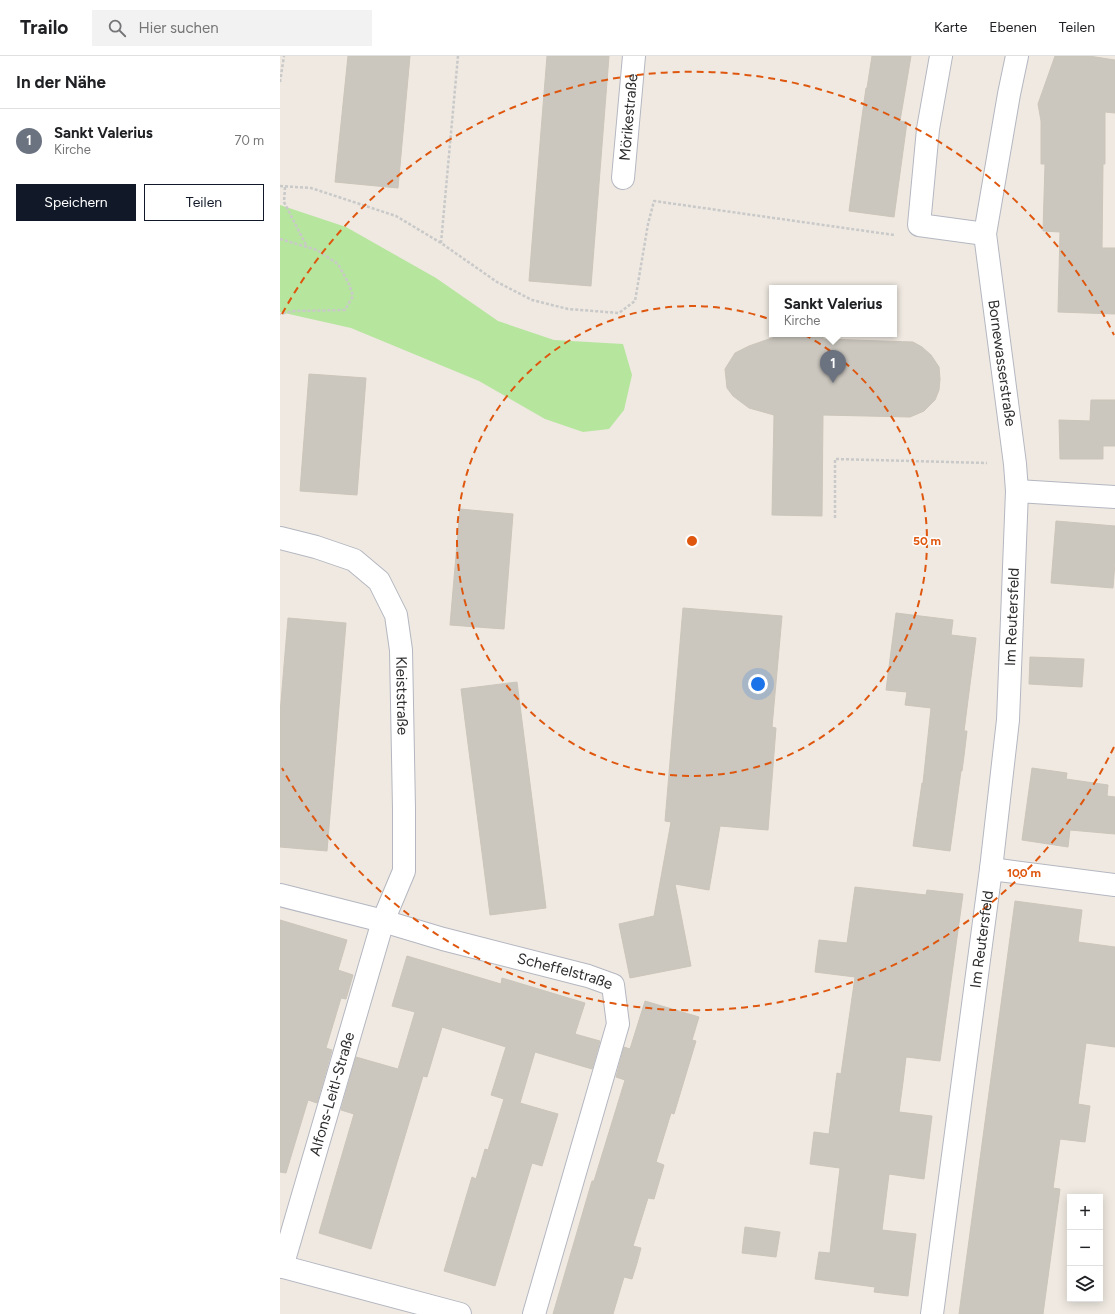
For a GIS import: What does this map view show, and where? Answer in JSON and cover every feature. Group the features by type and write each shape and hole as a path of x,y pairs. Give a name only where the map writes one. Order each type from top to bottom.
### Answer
{"street":[{"name":"Mörikestraße","path":"623,178 634,56"},
{"path":"941,56 928,129 919,225 985,234"},
{"name":"Bornewasserstraße","path":"1017,56 985,234 1015,464 1017,491"},
{"path":"1017,491 1115,497"},
{"name":"Im Reutersfeld","path":"932,1314 991,870 1008,720 1017,491"},
{"name":"Kleiststraße","path":"280,538 316,547 354,560 379,581 396,615 401,650 404,871 383,921"},
{"path":"991,870 1115,885"},
{"name":"Scheffelstraße","path":"280,894 383,921 443,939 588,976 613,985 618,1024 534,1314"},
{"name":"Alfons-Leitl-Straße","path":"281,1266 383,921"},
{"path":"281,1266 460,1314"}],"path":[{"path":"280,82 284,56"},
{"path":"441,243 458,56"},
{"path":"280,186 311,188 396,216 441,243 497,282 532,300 568,309 619,313 635,301 648,224 654,201 906,237 919,225"},
{"path":"285,187 284,202 307,247"},
{"path":"280,239 317,250 338,264 349,284 353,296 345,310 294,311 280,314"},
{"path":"836,518 835,459 1015,464"}],"green space":[{"path":"280,205 346,227 436,278 498,321 554,340 623,344 632,375 624,410 609,429 583,432 545,419 479,381 351,328 280,312"}],"building":[{"path":"348,56 410,56 398,188 335,182"},
{"path":"547,56 609,56 591,286 529,281"},
{"path":"872,56 911,56 900,121 907,122 894,217 849,211 866,88"},
{"path":"1055,56 1089,56 1115,60 1115,113 1105,112 1102,248 1115,248 1115,314 1058,312 1060,232 1043,231 1045,164 1041,164 1041,121 1038,104"},
{"path":"774,337 823,337 823,339 913,342 922,347 931,355 939,367 939,390 935,400 924,411 910,417 823,415 822,516 772,515 774,415 749,408 733,396 727,388 725,369 735,353 749,346"},
{"path":"309,374 366,378 357,495 300,491"},
{"path":"1091,400 1115,400 1115,446 1103,446 1103,459 1060,459 1059,420 1090,421"},
{"path":"460,509 513,514 504,629 450,625"},
{"path":"1056,521 1115,526 1113,588 1051,583"},
{"path":"683,608 782,616 772,727 776,728 768,830 720,826 709,890 675,884 691,966 630,978 619,924 654,916 671,822 665,821"},
{"path":"896,613 953,620 951,635 976,638 964,731 967,731 964,756 950,851 913,846 923,783 931,708 905,705 907,692 886,690"},
{"path":"288,618 346,623 327,851 280,847 280,713"},
{"path":"1030,657 1084,659 1082,687 1029,684"},
{"path":"517,682 546,908 490,915 461,689"},
{"path":"1032,768 1067,773 1066,779 1108,785 1107,796 1115,797 1115,834 1070,830 1068,847 1022,840"},
{"path":"855,887 926,895 927,890 963,894 940,1061 906,1057 899,1112 932,1116 924,1179 889,1174 882,1230 916,1234 908,1296 874,1292 875,1287 815,1279 819,1252 830,1253 840,1168 810,1164 814,1132 829,1134 837,1073 841,1074 855,977 815,972 819,940 847,943"},
{"path":"1015,901 1082,910 1078,942 1115,947 1115,1047 1086,1043 1078,1104 1090,1106 1085,1142 1060,1139 1053,1188 1060,1189 1043,1314 959,1314"},
{"path":"280,920 347,940 338,970 353,975 346,999 341,998 326,1048 332,1050 317,1103 308,1100 286,1173 280,1172"},
{"path":"407,956 501,984 502,978 585,1003 575,1034 600,1041 592,1069 535,1052 520,1103 558,1114 542,1166 532,1163 495,1286 444,1271 472,1177 476,1179 485,1149 488,1150 504,1099 491,1095 506,1047 442,1027 427,1077 423,1076 371,1249 319,1233 354,1114 341,1110 356,1057 398,1069 415,1012 392,1006"},
{"path":"645,1001 699,1017 692,1040 696,1041 674,1114 671,1113 656,1162 664,1165 654,1199 648,1198 633,1246 641,1248 637,1263 632,1279 624,1277 613,1314 553,1314 592,1181 594,1181 625,1080 616,1077 624,1047 630,1049"},
{"path":"745,1227 780,1232 776,1257 742,1253"}],"place":[{"name":"Sankt Valerius","path":"833,383"}]}
